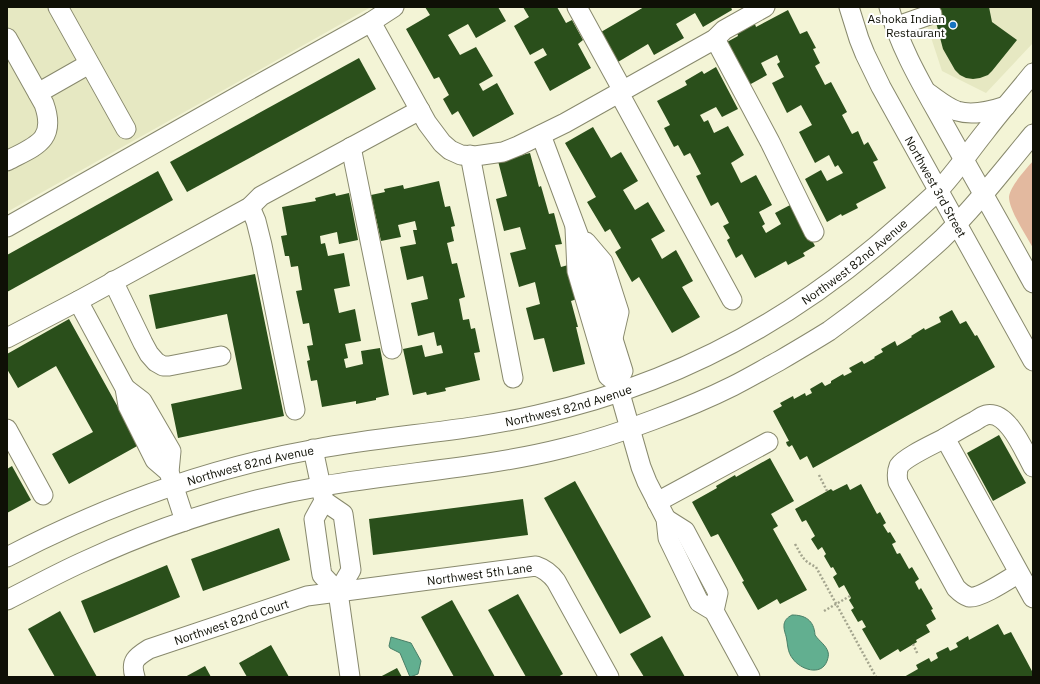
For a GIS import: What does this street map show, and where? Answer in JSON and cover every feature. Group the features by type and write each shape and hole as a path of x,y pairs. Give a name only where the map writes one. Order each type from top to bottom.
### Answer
{"street":[{"path":"58,7 126,129"},
{"path":"7,227 371,22 394,7"},
{"path":"577,7 732,300"},
{"path":"371,22 426,123 442,143 450,150 461,154 475,156 503,152 565,123 715,39 724,30 765,7"},
{"name":"Northwest 3rd Street","path":"850,7 858,39 881,87 1033,361"},
{"path":"889,7 895,27 907,55 1033,283"},
{"path":"895,27 932,14"},
{"path":"7,38 44,104 48,115 48,126 45,136 39,144 7,161"},
{"path":"715,39 770,142 814,232"},
{"path":"38,93 89,64"},
{"name":"Northwest 82nd Avenue","path":"7,557 54,533 121,504 171,478 223,470 313,449 503,422 537,415 573,406 619,388 674,372 706,357 770,323 860,260 938,190 964,160 1033,73"},
{"path":"926,91 947,106 958,111 971,113 986,112 1006,106"},
{"path":"7,338 250,207 261,196 420,110"},
{"path":"7,600 52,576 116,547 185,521 250,502 322,494 388,476 527,457 565,448 630,428 700,402 733,386 827,332 901,275 957,224 1033,134"},
{"path":"541,135 590,266 608,330 623,372 619,388 641,467 661,510 668,538 699,602 714,612 750,677"},
{"path":"351,146 392,349"},
{"path":"470,155 513,378"},
{"path":"250,207 256,221 262,245 295,410"},
{"path":"113,281 142,343 156,362 163,366 169,366 221,356"},
{"path":"78,301 125,388 128,406 148,427 155,460 171,478 185,521"},
{"path":"1020,573 979,595 970,597 963,594 956,588 901,489 897,474 900,466 906,459 985,415 999,417 1006,422 1012,429 1033,467"},
{"path":"7,429 43,494"},
{"path":"945,438 1033,598"},
{"path":"661,510 768,442"},
{"path":"313,449 322,494 314,519 321,569 322,575 338,592 350,677"},
{"path":"322,494 343,514 351,570 338,592"},
{"name":"Northwest 5th Lane","path":"338,592 536,566 551,574 556,581 609,677"},
{"name":"Northwest 82nd Court","path":"134,671 135,659 149,649 307,596 338,592"}],"path":[{"path":"819,475 827,491"},
{"path":"795,544 802,558 816,567 876,677"},
{"path":"824,611 850,596"},
{"path":"913,644 918,655"}],"shaded area":[{"path":"7,7 371,7 7,212"},
{"path":"921,7 1033,7 1033,43 986,93 942,71"},
{"path":"1033,161 1033,248 1012,209 1009,197 1015,183"},
{"path":"792,615 805,617 811,622 815,635 827,650 827,661 820,669 810,670 800,666 791,656 784,624 786,619"},
{"path":"391,637 411,643 421,661 418,674 410,677 400,653 389,646"}],"building":[{"path":"425,7 498,7 506,21 476,38 468,24 448,35 460,55 476,47 493,76 479,84 483,91 497,83 514,114 473,137 458,111 452,115 443,99 449,95 439,77 434,79 406,29 430,15"},
{"path":"523,7 557,7 566,23 572,20 583,40 578,44 591,68 550,91 534,62 547,55 543,48 530,55 514,26 529,17"},
{"path":"644,7 731,7 732,10 703,27 695,13 676,24 684,38 654,55 648,44 618,62 601,32"},
{"path":"932,7 989,7 992,22 1017,40 988,75 973,79 966,78 955,70 943,49"},
{"path":"788,10 800,34 807,31 816,48 813,49 820,63 815,66 825,85 831,82 847,112 842,115 852,134 858,131 864,145 868,142 878,160 873,162 886,188 856,204 858,208 842,216 841,214 827,222 805,179 821,170 827,181 843,173 838,165 835,167 829,155 815,163 799,132 812,125 801,105 787,113 772,83 784,77 777,64 780,62 777,55 761,63 767,75 749,85 727,42 738,36 737,33 755,24 756,27"},
{"path":"359,58 376,89 187,192 170,162"},
{"path":"716,67 738,109 722,117 716,107 700,115 704,122 708,120 714,133 728,126 744,155 731,163 741,183 756,175 772,205 759,212 765,224 762,226 766,233 781,224 775,213 792,204 815,246 803,253 805,256 788,265 786,261 755,278 742,254 736,258 727,240 730,238 723,226 729,223 718,202 711,206 696,176 701,174 690,153 684,156 678,145 674,147 664,128 670,125 657,101 687,85 685,81 702,71 704,74"},
{"path":"593,127 611,158 621,152 638,181 623,190 635,210 648,202 665,231 651,239 662,259 676,250 693,281 682,287 700,317 672,333 639,277 632,282 615,252 621,248 610,229 605,232 587,202 596,197 565,143"},
{"path":"530,153 539,187 541,186 549,214 554,213 562,244 555,245 561,267 568,265 577,299 571,301 585,364 553,372 544,338 534,340 526,308 540,304 535,282 519,287 510,253 526,249 520,227 504,231 496,199 507,196 498,161"},
{"path":"158,171 173,200 7,292 7,255"},
{"path":"439,181 445,207 450,206 455,226 451,227 454,241 447,243 452,264 457,263 465,297 459,299 463,320 469,319 471,329 475,328 480,352 474,353 480,380 445,388 446,391 427,395 426,392 413,395 403,349 422,345 425,357 443,353 441,345 437,346 434,332 418,336 411,303 428,299 423,276 407,280 400,247 416,244 413,230 417,230 415,221 398,225 401,237 381,241 371,195 385,192 384,189 403,185 404,189"},
{"path":"335,193 336,196 349,193 358,240 339,244 337,232 320,236 321,244 325,243 328,256 344,253 350,286 334,289 339,313 355,309 361,341 345,344 348,358 344,359 346,368 363,364 361,351 380,348 389,395 376,398 376,400 356,404 356,401 322,407 317,380 311,381 307,361 310,360 307,346 313,345 309,323 303,324 296,291 302,290 298,266 291,267 289,256 285,256 281,236 287,235 282,207 316,201 315,198"},
{"path":"255,274 284,416 178,438 171,404 242,389 227,314 156,329 149,295"},
{"path":"952,310 960,324 966,321 975,336 977,335 995,367 813,468 807,456 800,460 792,445 789,447 787,445 786,442 789,441 773,411 782,406 780,403 793,396 794,399 805,393 806,396 812,393 810,389 822,382 825,386 843,374 844,376 852,372 849,368 862,361 864,364 875,358 874,357 883,352 881,349 895,341 897,346 924,328 925,330 941,322 939,317"},
{"path":"69,319 139,445 69,484 52,454 93,432 56,366 18,388 7,369 7,354"},
{"path":"999,435 1026,483 993,501 967,453"},
{"path":"770,458 794,501 771,514 778,526 773,529 807,590 780,604 777,599 758,610 718,534 711,537 692,502 717,488 716,486 735,475 736,477"},
{"path":"12,466 31,500 7,513 7,469"},
{"path":"575,481 651,617 620,634 544,498"},
{"path":"847,484 850,490 861,484 877,514 880,512 886,523 883,525 888,533 890,532 896,542 892,544 897,554 900,553 909,569 912,567 919,579 915,582 919,590 921,588 933,609 931,610 936,619 926,625 930,632 916,640 917,642 900,652 898,649 880,660 862,629 866,627 862,620 858,622 851,610 854,608 849,600 851,598 844,585 839,588 833,577 837,574 833,567 831,568 824,556 826,554 822,547 818,550 811,539 815,536 806,520 802,522 795,509 831,489 833,491"},
{"path":"523,499 528,535 373,555 369,519"},
{"path":"279,528 290,560 203,591 191,559"},
{"path":"167,565 180,597 94,633 81,601"},
{"path":"518,594 563,674 558,677 526,677 488,610"},
{"path":"452,600 495,677 454,677 421,617"},
{"path":"60,611 97,677 55,677 28,629"},
{"path":"998,624 1004,635 1011,632 1033,673 1033,677 904,677 918,669 916,665 929,658 931,662 938,658 936,653 948,647 950,651 958,647 956,643 968,636 969,640"},
{"path":"662,636 685,677 644,677 630,654"},
{"path":"271,645 289,677 247,677 239,663"},
{"path":"205,666 211,677 185,677"},
{"path":"397,668 402,677 380,677"}],"place":[{"name":"Ashoka Indian Restaurant","path":"953,25"}]}
